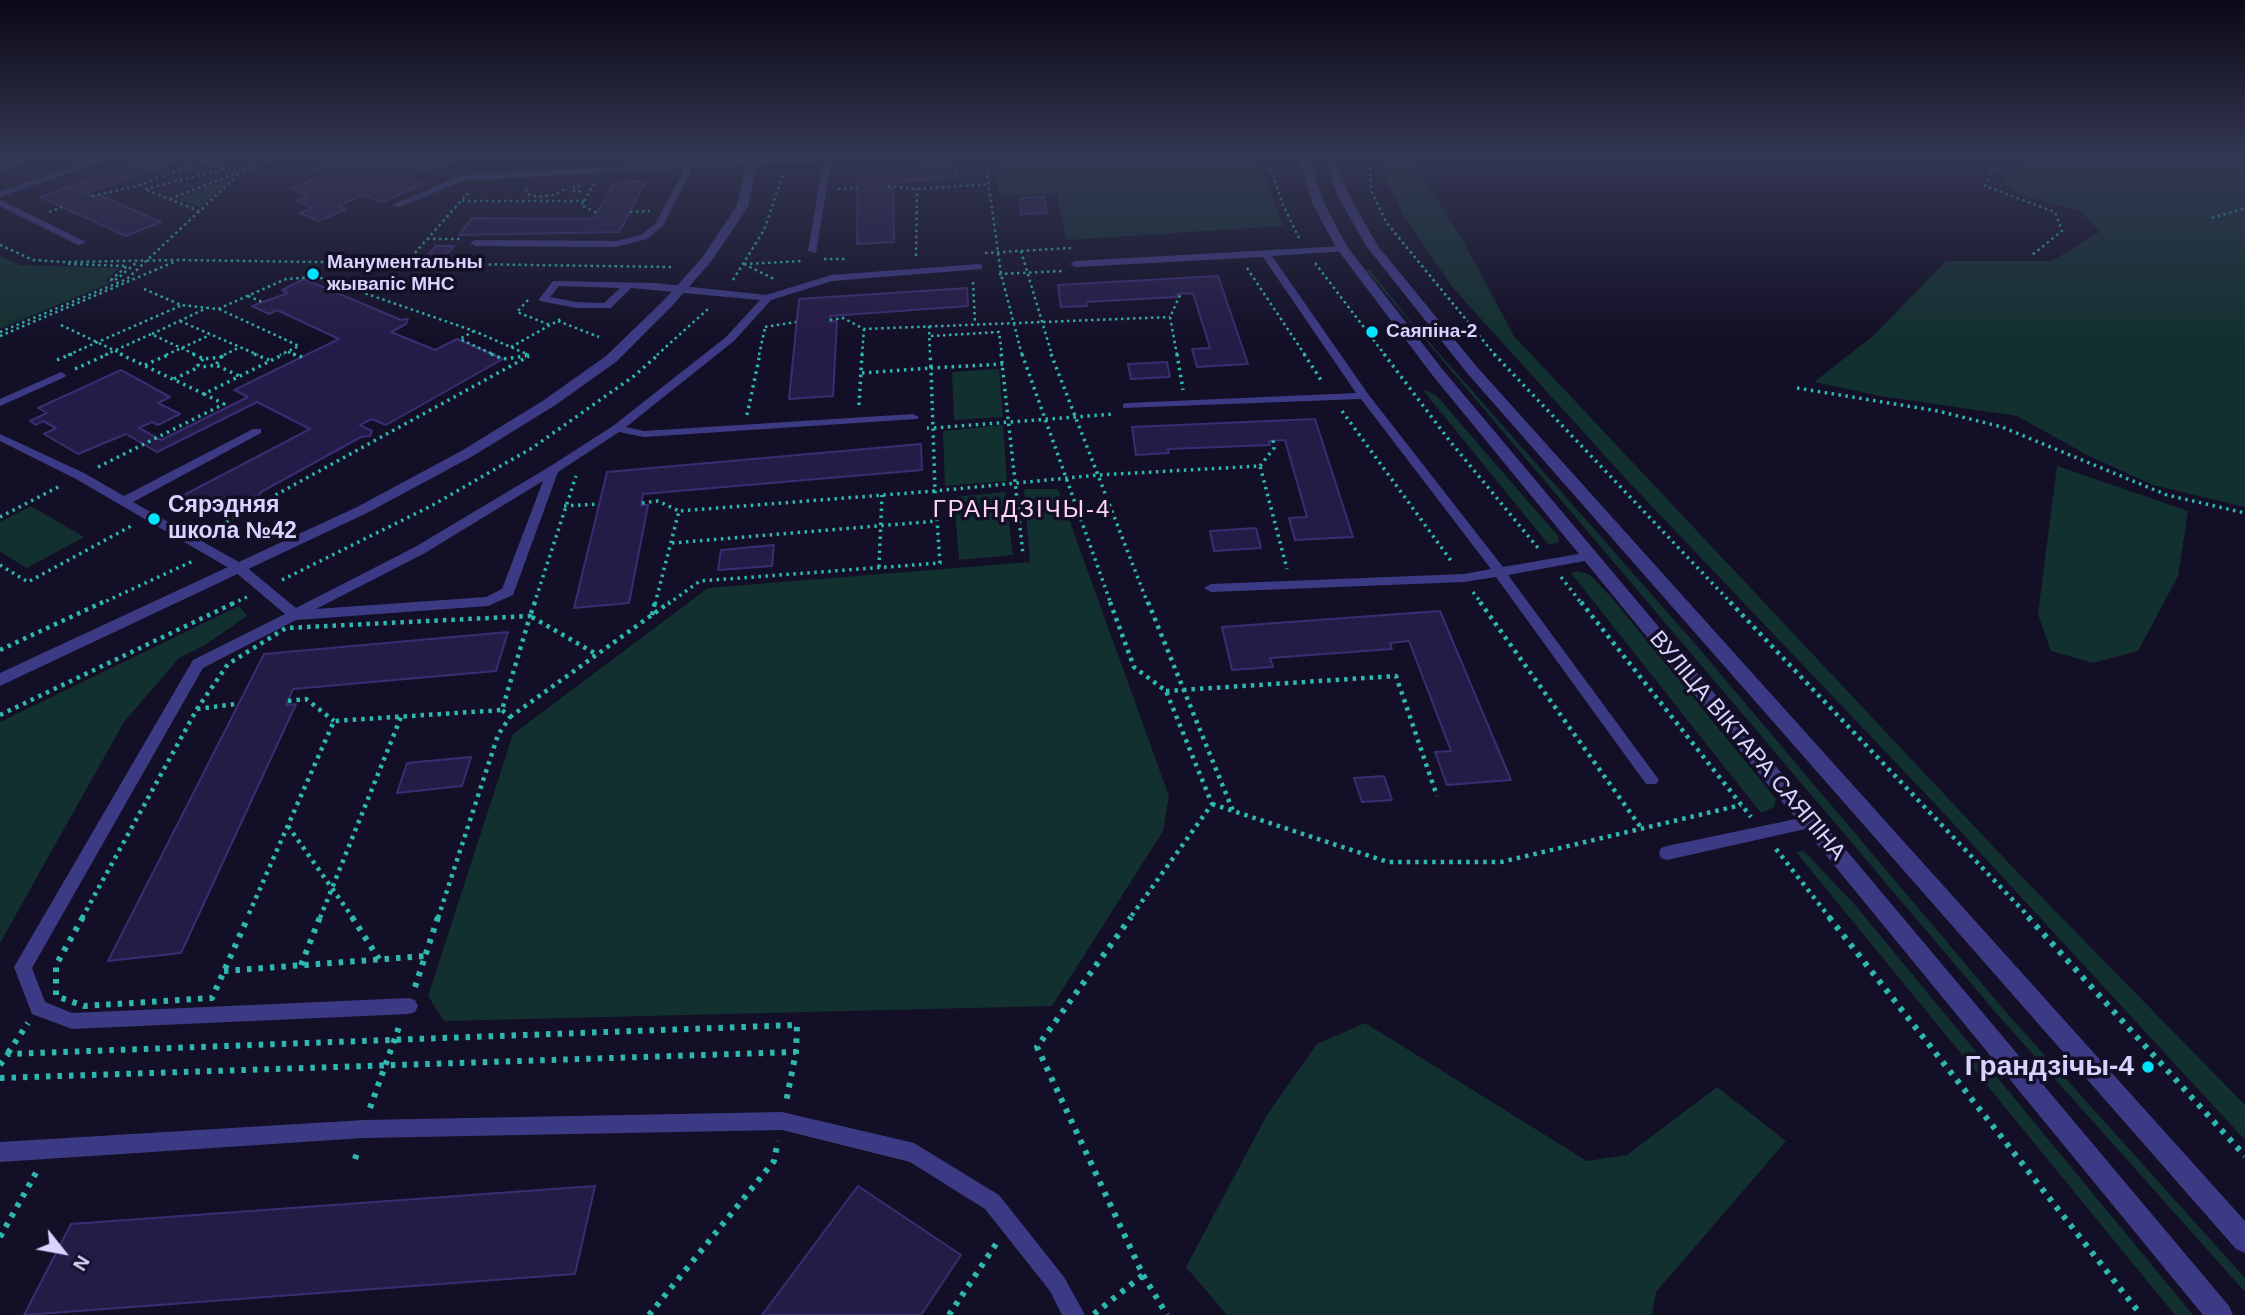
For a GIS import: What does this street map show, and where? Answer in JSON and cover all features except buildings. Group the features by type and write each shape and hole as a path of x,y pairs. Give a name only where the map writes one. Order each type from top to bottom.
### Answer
{"street":[{"path":"0,680 374,503 468,453 549,403 611,359 681,289 706,260 734,219"},
{"name":"ВУЛІЦА ВІКТАРА САЯПІНА","path":"1327,219 1343,248 1438,373 2220,1315"},
{"name":"ВУЛІЦА ВІКТАРА САЯПІНА","path":"1357,219 1373,247 1472,370 2245,1240"},
{"path":"1343,248 1373,247"}],"lane":[{"path":"33,219 81,243"},
{"path":"475,243 617,243 644,237 662,219"},
{"path":"813,251 818,219"},
{"path":"1071,267 1343,248"},
{"path":"1266,254 1364,396 1499,571 1651,780"},
{"path":"629,285 607,306 544,299 556,283 629,285 767,298 831,278 976,272"},
{"path":"409,1006 72,1020 38,1008 23,967 198,664 475,520 553,470 617,428 730,339 767,298"},
{"path":"0,403 61,375"},
{"path":"1127,406 1364,396"},
{"path":"617,428 644,434 913,417"},
{"path":"123,502 257,431"},
{"path":"0,437 80,476 239,568 295,615 488,601 508,592 553,470"},
{"path":"1211,588 1464,578 1590,556"},
{"path":"1668,853 1810,822"},
{"path":"0,1152 364,1129 782,1121 914,1153 992,1202 1057,1284 1074,1315"}],"path":[{"path":"129,279 190,219"},
{"path":"406,263 445,219"},
{"path":"916,256 917,219"},
{"path":"993,219 1000,274 1011,321 1134,667 1167,691 1212,804 1388,862 1501,862 1742,805"},
{"path":"1290,219 1323,276 1449,440 1551,563 2141,1315"},
{"path":"1385,219 1475,334 2005,892 2245,1156"},
{"path":"2032,255 2062,231 2058,219"},
{"path":"0,245 33,260 64,262 178,260 671,267"},
{"path":"1021,251 1039,320 1182,690 1233,811"},
{"path":"0,334 178,260"},
{"path":"64,262 74,266 127,266 111,279 117,279 138,261"},
{"path":"1242,261 1333,398 1642,829"},
{"path":"743,264 781,283 786,293 776,318 765,327 744,428"},
{"path":"991,275 1071,267"},
{"path":"975,324 976,272"},
{"path":"218,309 286,279 318,277 474,331 530,356"},
{"path":"144,289 181,305 218,309 299,346 204,394"},
{"path":"1181,293 1170,317 1186,404"},
{"path":"247,296 262,302"},
{"path":"49,364 181,305"},
{"path":"61,375 208,308"},
{"path":"510,347 568,315"},
{"path":"830,320 843,318 864,329 1011,321 1170,317"},
{"path":"180,321 270,360"},
{"path":"557,321 599,337"},
{"path":"765,327 796,322"},
{"path":"0,517 224,404 61,325"},
{"path":"383,1066 409,1006 498,735 510,717 700,581 940,562 929,326"},
{"path":"864,329 862,373 1003,364"},
{"path":"474,331 460,339 503,359 530,356"},
{"path":"931,336 999,332 1023,554"},
{"path":"151,334 204,359"},
{"path":"144,365 211,334"},
{"path":"200,367 199,363 204,359 221,357 240,347"},
{"path":"288,351 302,357"},
{"path":"191,541 530,356"},
{"path":"174,379 200,367 216,365 221,362 221,357"},
{"path":"216,365 239,376"},
{"path":"1797,388 1938,411 2002,427 2167,495 2245,513"},
{"path":"919,429 933,428"},
{"path":"642,503 658,501 679,512 1016,485 1098,475 1260,466 1274,448 1273,440"},
{"path":"1260,466 1291,583"},
{"path":"502,710 564,506 577,473"},
{"path":"879,567 881,495"},
{"path":"564,506 599,504"},
{"path":"652,615 679,512"},
{"path":"0,565 28,582 149,517"},
{"path":"672,543 937,521"},
{"path":"0,650 198,559"},
{"path":"334,721 212,998 84,1006 56,996 56,965 197,709 228,664 286,628 530,616 596,654"},
{"path":"1167,691 1396,676 1437,796"},
{"path":"288,701 306,699 334,721 502,710 510,717"},
{"path":"197,709 236,704"},
{"path":"301,965 401,717"},
{"path":"1167,1315 1143,1275 1037,1047 1212,804"},
{"path":"288,826 332,886 379,959"},
{"path":"224,971 425,956"},
{"path":"0,1065 8,1054 797,1025 796,1052 774,1161 649,1315"},
{"path":"0,1079 796,1052"},
{"path":"0,1237 50,1149"},
{"path":"949,1315 998,1240"},
{"path":"1093,1315 1143,1275"}],"green space":[{"path":"1062,219 1281,219 1283,226 1066,240"},
{"path":"1406,219 1449,219 1514,336 2021,876 2245,1105 2245,1140 1938,807 1625,478 1453,288"},
{"path":"2089,219 2245,219 2245,507 2153,485 2087,455 2017,416 1880,396 1814,382 1873,336 1946,261 2052,261 2100,232"},
{"path":"0,256 20,265 119,268 105,281 113,282 0,329"},
{"path":"1365,269 1370,270 1408,318 1691,639 2006,1012 2245,1278 2245,1292 1997,1014"},
{"path":"999,369 1003,417 954,420 952,372"},
{"path":"1422,389 1436,395 1558,536 1559,542 1549,545"},
{"path":"1003,425 1007,481 945,486 943,431"},
{"path":"2057,466 2188,511 2178,576 2138,651 2093,663 2051,651 2038,614"},
{"path":"1024,489 1058,489 1169,796 1163,831 1052,1006 444,1021 428,996 513,734 708,588 1030,562"},
{"path":"1005,492 1013,555 959,560 954,497"},
{"path":"31,506 84,537 27,568 0,552 0,522"},
{"path":"1579,571 1590,575 1613,599 1776,799 1774,807 1761,813 1571,573"},
{"path":"239,606 247,616 205,645 179,658 124,722 0,943 0,722"},
{"path":"1804,851 1856,906 2193,1315 2175,1315 1796,852"},
{"path":"1365,1023 1587,1161 1627,1155 1717,1087 1786,1141 1656,1292 1652,1315 1227,1315 1186,1267 1267,1115 1317,1044"}],"place":[{"name":"Манументальны жывапіс МНС","path":"313,274"},
{"name":"Саяпіна-2","path":"1372,332"},
{"name":"Сярэдняя школа №42","path":"154,519"},
{"name":"Грандзічы-4","path":"2148,1067"}],"district":[{"name":"ГРАНДЗІЧЫ-4","path":"1022,510"}]}
